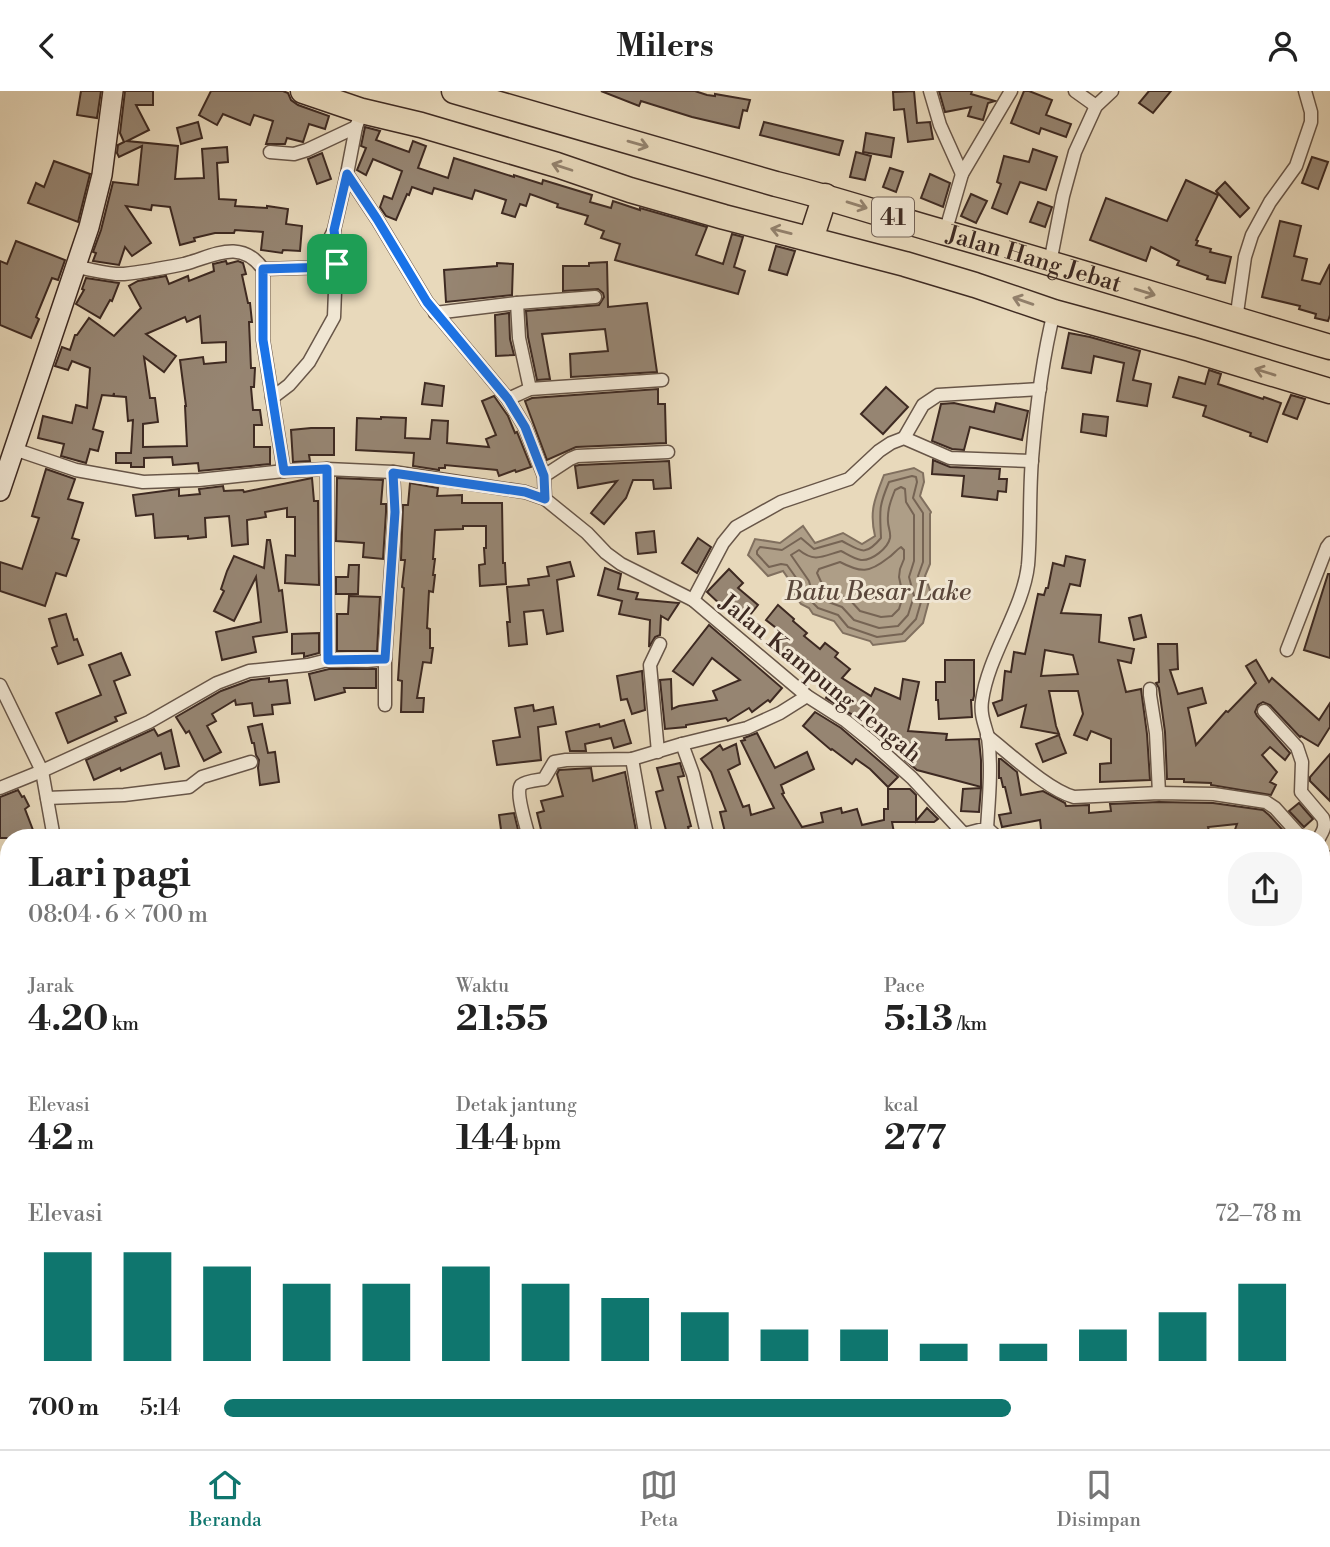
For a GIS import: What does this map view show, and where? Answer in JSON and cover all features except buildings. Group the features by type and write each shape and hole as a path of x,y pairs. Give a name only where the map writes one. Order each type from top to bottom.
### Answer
{"highway":[{"path":"303,91 359,119 433,129 557,165 630,190 905,264 1054,312 1330,391"},
{"name":"Jalan Hang Jebat","path":"454,91 825,196 1330,347"},
{"path":"811,239 825,196"}],"street":[{"path":"0,491 89,227 102,175 113,91"},
{"path":"930,91 940,125 962,174"},
{"path":"945,233 962,174 1011,91"},
{"path":"1075,91 1096,106"},
{"path":"1050,263 1074,152 1096,106 1112,91"},
{"path":"1236,320 1245,257 1252,235 1270,202 1296,166 1311,122 1305,91"},
{"path":"270,152 294,154 307,150 359,119"},
{"path":"311,268 322,254 334,230 359,119"},
{"path":"14,449 76,470 144,482 327,469 393,473 525,492 545,499 544,476 525,427 508,399 436,313 347,174"},
{"path":"272,398 289,385 309,362 334,317 338,260 334,230"},
{"path":"76,267 120,274 186,263 225,251 245,254 258,262 263,269 263,340 284,471"},
{"path":"263,269 336,265"},
{"path":"436,313 595,297"},
{"path":"517,303 519,338 530,389"},
{"path":"987,828 990,779 988,736 982,719 982,701 989,674 1020,596 1028,567 1032,461 1040,389 1054,312"},
{"path":"508,399 530,389 662,380"},
{"path":"904,439 923,405 938,395 1040,389"},
{"path":"692,600 723,543 736,527 781,502 849,479 891,443 904,439 950,458 1032,461"},
{"path":"544,476 577,456 668,452"},
{"path":"327,469 328,660"},
{"path":"385,705 385,659 395,512 393,473"},
{"name":"Jalan Kampung Tengah","path":"545,499 587,533 606,553 621,564 692,600 807,697 846,721 912,778 957,829"},
{"path":"1287,650 1330,543"},
{"path":"658,752 650,665 660,644"},
{"path":"0,788 149,722 218,683 249,671 308,665 328,660 385,659"},
{"path":"0,685 42,771 52,829"},
{"path":"1150,689 1156,733 1159,793"},
{"path":"527,829 520,788 522,784 544,779 552,764 556,762 632,759 747,728 807,697"},
{"path":"1264,711 1297,747 1302,762 1301,792 1323,818 1324,829"},
{"path":"988,736 1052,786 1073,797 1214,793 1266,802 1275,807 1295,829"},
{"path":"682,744 693,774 706,829"},
{"path":"632,759 644,829"},
{"path":"47,798 124,795 188,787 202,777 251,762"}],"water":[{"name":"Batu Besar Lake","path":"914,468 923,473 924,482 920,496 931,512 930,564 925,576 931,593 923,623 905,641 873,645 870,641 843,633 834,621 813,614 801,604 793,593 796,590 783,571 768,576 748,555 755,539 780,543 803,526 815,543 843,533 862,544 875,536 873,512 884,475"}],"route":[{"path":"347,174 427,302 508,399 525,427 544,476 545,499 525,492 393,473 395,512 385,659 367,661 328,660 327,469 284,471 263,340 263,269 331,267 337,264 334,230 347,174"}]}
